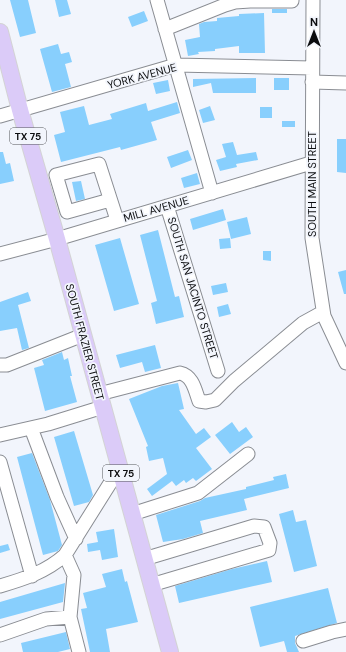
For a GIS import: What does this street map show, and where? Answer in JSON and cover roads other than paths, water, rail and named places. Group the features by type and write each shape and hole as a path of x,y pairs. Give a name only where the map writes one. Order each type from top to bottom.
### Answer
{"main road":[{"name":"SOUTH FRAZIER STREET","path":"0,32 20,110 57,239 170,652"}],"street":[{"path":"157,0 212,193"},
{"path":"165,29 235,2 292,0"},
{"name":"SOUTH MAIN STREET","path":"313,0 311,163 312,238 323,312 346,363"},
{"name":"YORK AVENUE","path":"0,116 176,66 312,68"},
{"path":"312,82 346,83"},
{"name":"MILL AVENUE","path":"0,254 57,239 311,163"},
{"path":"40,179 99,164 117,220"},
{"path":"56,175 67,212 110,200"},
{"name":"SOUTH SAN JACINTO STREET","path":"167,206 218,371"},
{"path":"0,435 31,428 101,400 180,373 191,378 199,401 206,402 215,400 234,381 303,323 323,312"},
{"path":"0,365 7,365 83,336"},
{"path":"31,428 74,542"},
{"path":"132,514 198,493 248,454"},
{"path":"0,462 32,576"},
{"path":"0,586 32,576 56,563 65,555 119,469"},
{"path":"144,559 254,526 264,527 270,543 269,550 151,585"},
{"path":"65,555 74,575 70,617 79,652"},
{"path":"0,635 46,620 70,617"},
{"path":"303,642 346,629"}]}
